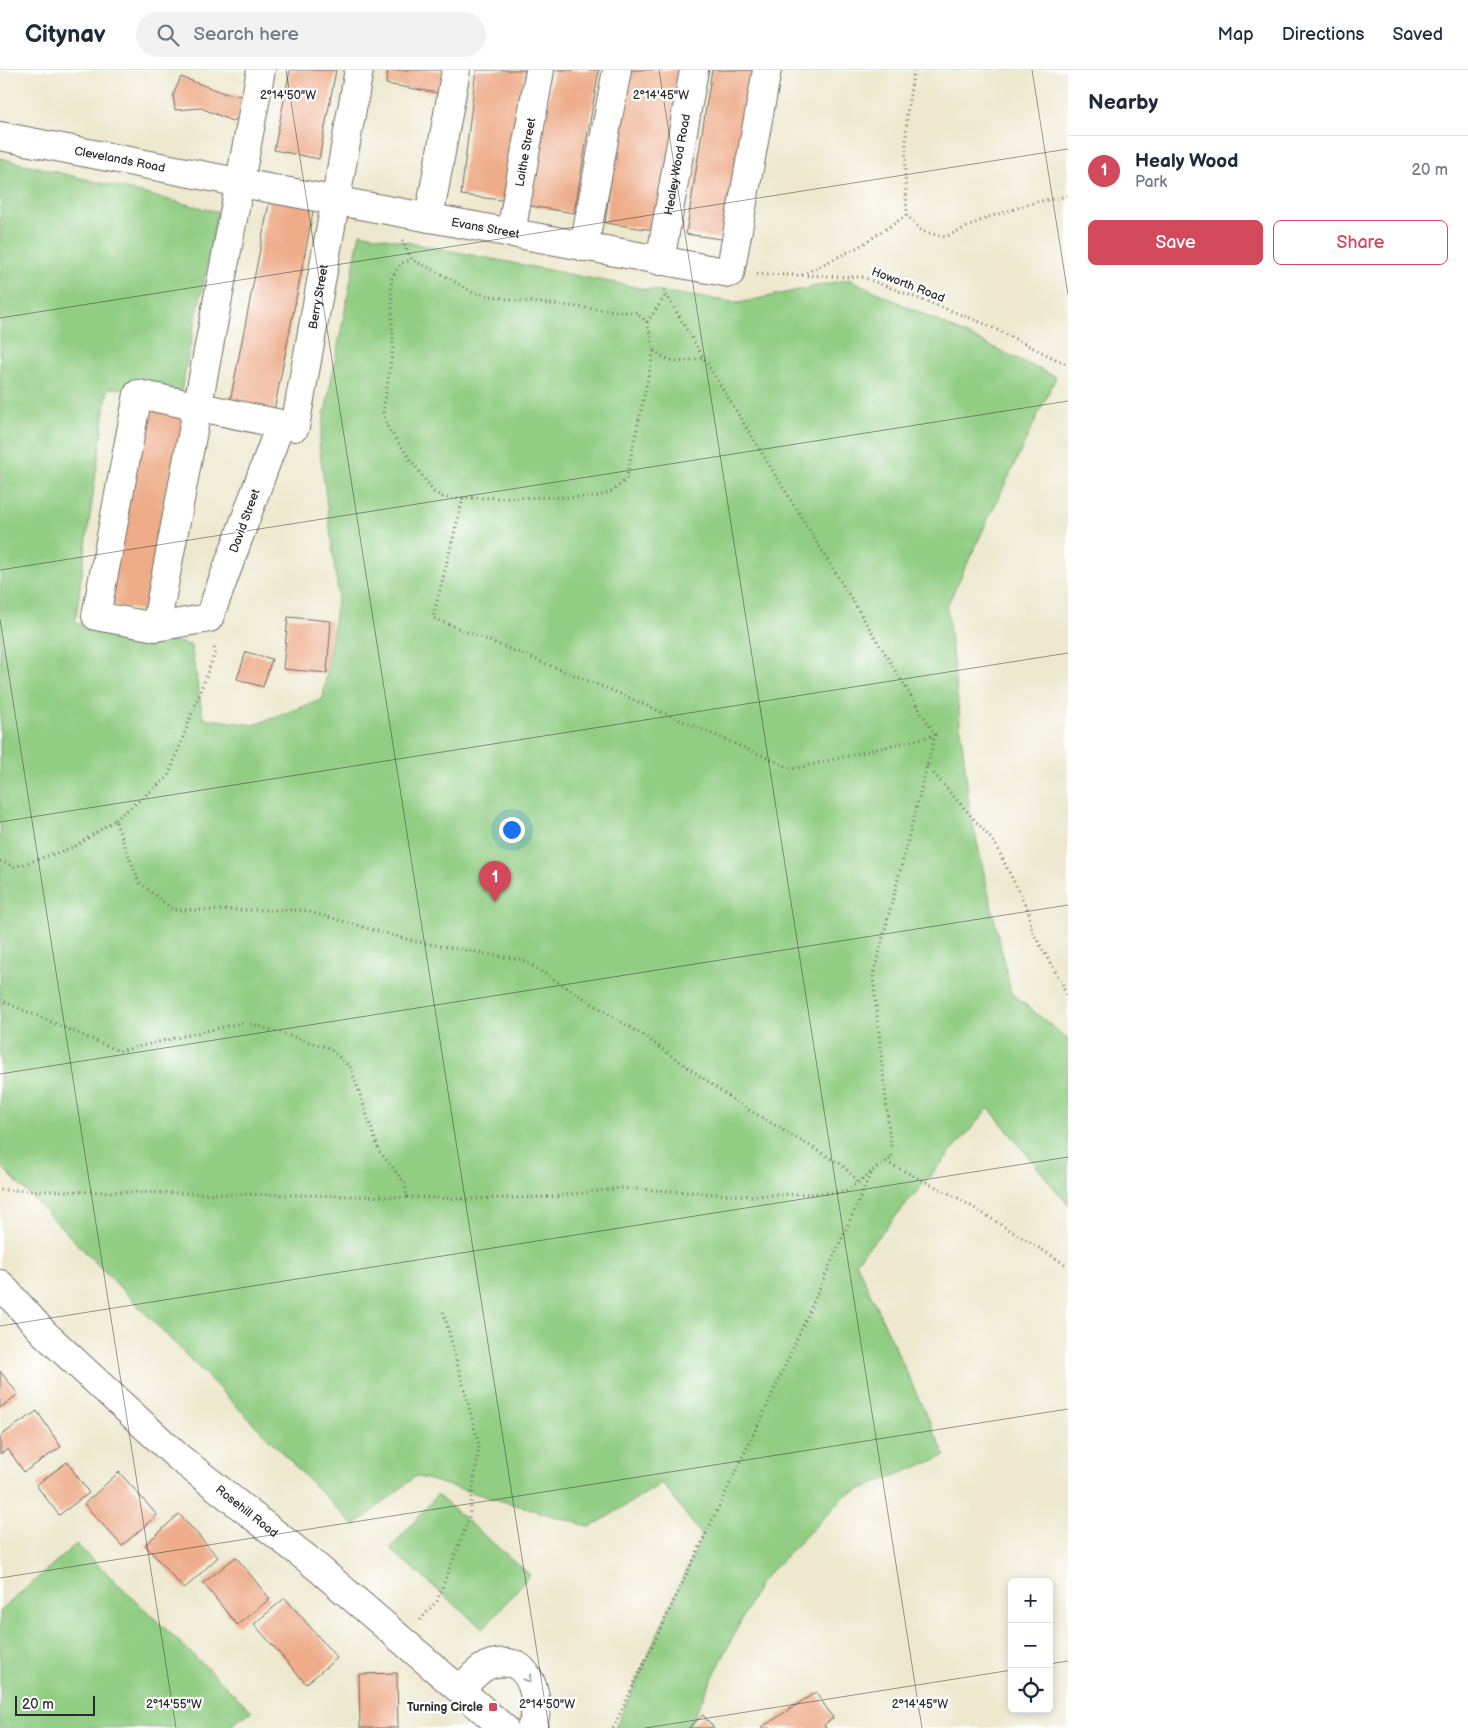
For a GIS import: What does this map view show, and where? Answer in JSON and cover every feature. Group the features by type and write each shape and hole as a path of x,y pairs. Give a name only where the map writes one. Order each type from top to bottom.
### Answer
{"street":[{"path":"156,627 261,70"},
{"name":"Berry Street","path":"280,424 295,427 359,70"},
{"path":"429,218 456,70"},
{"name":"Laithe Street","path":"510,233 540,70"},
{"path":"584,247 617,70"},
{"name":"Healey Wood Road","path":"654,259 694,70"},
{"path":"730,274 767,70"},
{"name":"Clevelands Road","path":"0,136 241,183"},
{"name":"Evans Street","path":"241,183 730,274"},
{"path":"209,618 156,627 96,616 138,394 280,424"},
{"name":"David Street","path":"209,618 280,424"},
{"name":"Rosehill Road","path":"0,1284 44,1333 178,1456 310,1561 461,1690 496,1726"},
{"path":"461,1690 476,1672 496,1663 516,1665 530,1679 535,1696 535,1721 531,1728"}],"path":[{"path":"914,70 907,112 905,172 907,215 920,232 945,237 999,214 1036,202 1068,196"},
{"path":"386,210 412,260"},
{"path":"801,275 860,246 907,215"},
{"path":"0,1190 466,1199 542,1197 621,1188 753,1196 845,1192 892,1158 873,976 935,735 666,295 654,259"},
{"path":"412,260 434,270 472,292 511,300 636,313 647,322 654,350 626,480 613,491 596,496 444,498 434,492 388,428 383,412 393,348 391,280 401,262 412,260"},
{"name":"Howorth Road","path":"730,274 862,277 983,323 1068,365"},
{"path":"647,322 666,295"},
{"path":"654,350 665,359 682,363 703,357"},
{"path":"462,498 433,618 611,690 793,769 935,735"},
{"path":"0,861 15,867 74,847 115,820 168,777 215,652 209,618"},
{"path":"927,766 994,842 1028,910 1032,931 1062,983 1068,1001"},
{"path":"115,820 139,882 174,910 304,910 416,942 523,960 644,1036 739,1104 842,1165 855,1178 855,1184"},
{"path":"0,1000 119,1051 245,1022 329,1048 351,1068 379,1150 405,1184 408,1197"},
{"path":"885,1162 958,1198 1068,1266"},
{"path":"612,1728 759,1423 872,1171"},
{"path":"403,1641 437,1601 469,1518 478,1445 444,1310"}],"green space":[{"path":"0,158 218,212 181,391 108,388 75,623 191,645 203,718 254,725 323,699 338,593 319,443 360,233 645,289 739,303 849,279 1056,377 947,606 970,811 1011,993 1068,1039 1068,1205 989,1108 856,1262 945,1456 846,1495 760,1582 688,1728 615,1728 702,1536 662,1483 591,1527 416,1476 354,1526 0,1165"},
{"path":"437,1495 530,1575 483,1629 390,1549"},
{"path":"76,1544 252,1711 227,1728 0,1728 0,1611"}],"building":[{"path":"290,70 336,70 319,159 274,150"},
{"path":"388,70 443,70 438,93 386,84"},
{"path":"476,70 525,70 509,201 461,195"},
{"path":"554,70 599,70 574,213 530,206"},
{"path":"626,70 683,70 660,231 605,223"},
{"path":"712,70 755,70 728,240 686,234"},
{"path":"181,77 224,93 242,96 242,116 232,121 201,108 175,110 173,95"},
{"path":"270,198 314,207 274,411 230,402"},
{"path":"141,399 187,408 149,612 102,603"},
{"path":"288,617 331,621 327,673 283,669"},
{"path":"246,652 272,659 263,687 237,679"},
{"path":"0,1371 18,1394 0,1408"},
{"path":"37,1411 61,1447 24,1472 8,1449 0,1454 0,1436"},
{"path":"67,1462 89,1493 59,1515 36,1485"},
{"path":"119,1472 157,1515 122,1546 84,1504"},
{"path":"179,1514 218,1557 184,1589 145,1545"},
{"path":"236,1557 270,1599 237,1625 203,1583"},
{"path":"285,1598 337,1658 306,1684 254,1624"},
{"path":"397,1673 398,1728 360,1728 359,1674"},
{"path":"816,1692 833,1718 824,1725 826,1728 761,1728"},
{"path":"703,1715 714,1728 688,1728"}],"place":[{"name":"Healy Wood","path":"495,902"},
{"name":"Turning Circle","path":"493,1707"}]}
